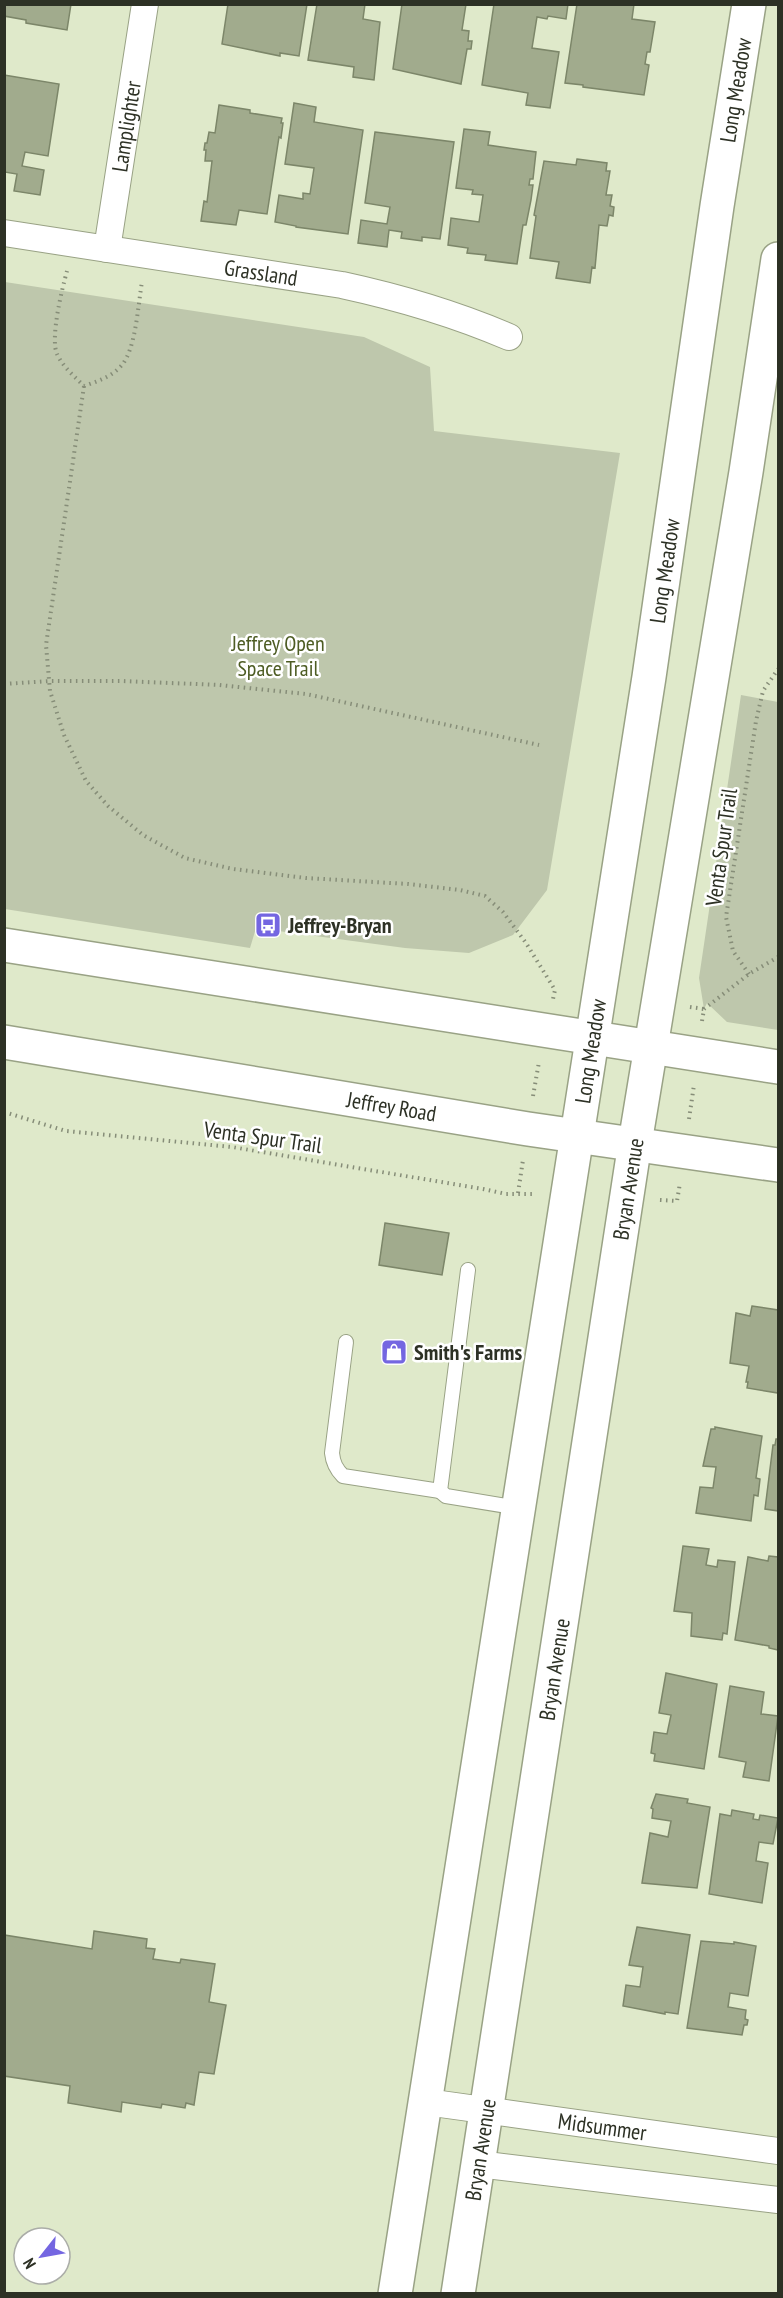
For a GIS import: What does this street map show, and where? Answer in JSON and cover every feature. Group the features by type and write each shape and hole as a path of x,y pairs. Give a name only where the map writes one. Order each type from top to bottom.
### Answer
{"main road":[{"name":"Long Meadow","path":"578,1135 651,665 715,218 749,4"},
{"path":"651,1047 746,472 778,259"},
{"path":"4,945 778,1067"},
{"name":"Jeffrey Road","path":"4,1042 528,1129 778,1165"},
{"name":"Bryan Avenue","path":"458,2294 651,1047"},
{"path":"395,2294 578,1135"}],"street":[{"name":"Lamplighter","path":"107,249 146,4"},
{"name":"Grassland","path":"4,233 342,285 390,295 461,316 509,337"},
{"name":"Midsummer","path":"426,2102 778,2151"},
{"path":"478,2164 778,2200"}],"lane":[{"path":"440,1491 468,1270"},
{"path":"346,1342 332,1453 333,1463 337,1470 344,1476 440,1491 446,1496 519,1509"}],"path":[{"path":"74,244 56,326 56,352 65,368 84,386"},
{"path":"84,386 105,379 123,364 131,346 147,255"},
{"path":"84,386 46,645 50,692 64,735 86,781 108,806 143,835 185,858 233,869 306,878 408,884 485,896 509,920 555,990"},
{"name":"Venta Spur Trail","path":"749,974 733,951 726,917 756,721 763,691 778,669"},
{"path":"4,684 50,681 219,685 306,694 539,745"},
{"path":"704,1008 749,974 778,957"},
{"name":"Venta Spur Trail","path":"4,1112 66,1131 232,1147 506,1194 518,1193"}],"green space":[{"name":"Jeffrey Open Space Trail","path":"5,282 364,337 430,367 434,431 620,453 547,890 513,935 469,953 405,948 256,928 250,948 5,909"},
{"path":"741,695 778,702 778,1030 727,1022 707,1003 704,1009 699,978"}],"building":[{"path":"4,4 71,4 67,30 26,23 26,20 4,16"},
{"path":"228,4 307,4 299,56 280,53 280,56 222,44"},
{"path":"317,4 365,4 363,19 380,22 374,80 353,77 354,67 308,60"},
{"path":"402,4 466,4 462,30 469,31 468,41 472,41 471,49 467,49 461,84 393,69"},
{"path":"494,4 568,4 566,19 537,17 532,48 559,52 550,108 526,105 528,93 482,85"},
{"path":"577,4 634,4 632,19 655,22 650,52 647,52 645,64 649,65 644,95 565,83"},
{"path":"4,75 59,84 48,156 25,152 22,166 44,170 40,195 14,191 17,174 5,172 4,176"},
{"path":"294,103 316,107 314,122 363,130 348,234 275,222 279,195 303,199 303,193 310,194 314,168 285,164"},
{"path":"219,105 282,118 281,123 283,123 267,214 239,210 236,225 201,221 204,201 207,202 212,161 205,161 205,143 207,143 209,132 215,133"},
{"path":"464,129 490,132 488,145 536,152 533,179 530,179 529,185 533,185 531,200 526,225 523,225 517,264 485,260 486,255 467,253 468,248 448,245 451,218 479,222 483,195 472,194 473,190 456,188"},
{"path":"375,132 454,142 440,239 422,237 422,241 401,238 402,232 389,230 387,247 358,243 361,220 387,224 390,207 365,203"},
{"path":"577,159 607,163 606,171 610,171 606,195 612,195 610,206 614,207 613,216 609,215 607,226 599,225 595,268 592,267 590,283 556,278 559,262 530,258 536,216 534,215 544,161 576,165"},
{"path":"385,1223 449,1233 442,1275 379,1265"},
{"path":"752,1306 778,1310 778,1393 747,1388 749,1366 730,1363 736,1313 750,1316"},
{"path":"715,1427 762,1436 756,1478 760,1479 758,1496 754,1495 751,1521 696,1513 700,1487 713,1488 716,1467 703,1466 711,1429"},
{"path":"778,1439 778,1511 765,1509 773,1445"},
{"path":"683,1546 709,1549 706,1565 717,1567 718,1560 735,1562 727,1634 723,1633 722,1640 691,1636 692,1613 674,1611"},
{"path":"769,1556 778,1557 778,1650 769,1648 769,1646 735,1640 748,1557 768,1561"},
{"path":"666,1673 717,1684 704,1769 654,1761 655,1754 651,1753 654,1732 667,1734 671,1715 659,1713"},
{"path":"730,1686 764,1692 761,1714 778,1716 769,1781 743,1777 746,1762 719,1757"},
{"path":"656,1794 688,1799 687,1803 710,1807 697,1888 642,1883 650,1833 668,1837 671,1821 652,1818 653,1809 651,1808"},
{"path":"732,1810 754,1814 753,1819 759,1820 760,1815 778,1818 773,1844 759,1842 756,1861 768,1863 762,1903 709,1894 720,1814 731,1816"},
{"path":"637,1927 690,1935 678,2014 665,2012 665,2014 623,2006 626,1985 640,1987 643,1967 629,1965"},
{"path":"94,1931 147,1939 146,1948 155,1949 153,1959 180,1963 181,1959 215,1964 209,2002 226,2005 214,2074 199,2072 194,2105 186,2103 185,2108 162,2104 161,2108 122,2102 121,2112 68,2103 70,2086 4,2076 4,1935 92,1949"},
{"path":"701,1941 734,1944 734,1942 756,1946 748,1996 730,1993 728,2007 746,2010 745,2019 748,2020 747,2025 744,2025 742,2035 687,2028"}],"place":[{"name":"Jeffrey-Bryan","path":"268,925"},
{"name":"Smith's Farms","path":"394,1352"}]}
